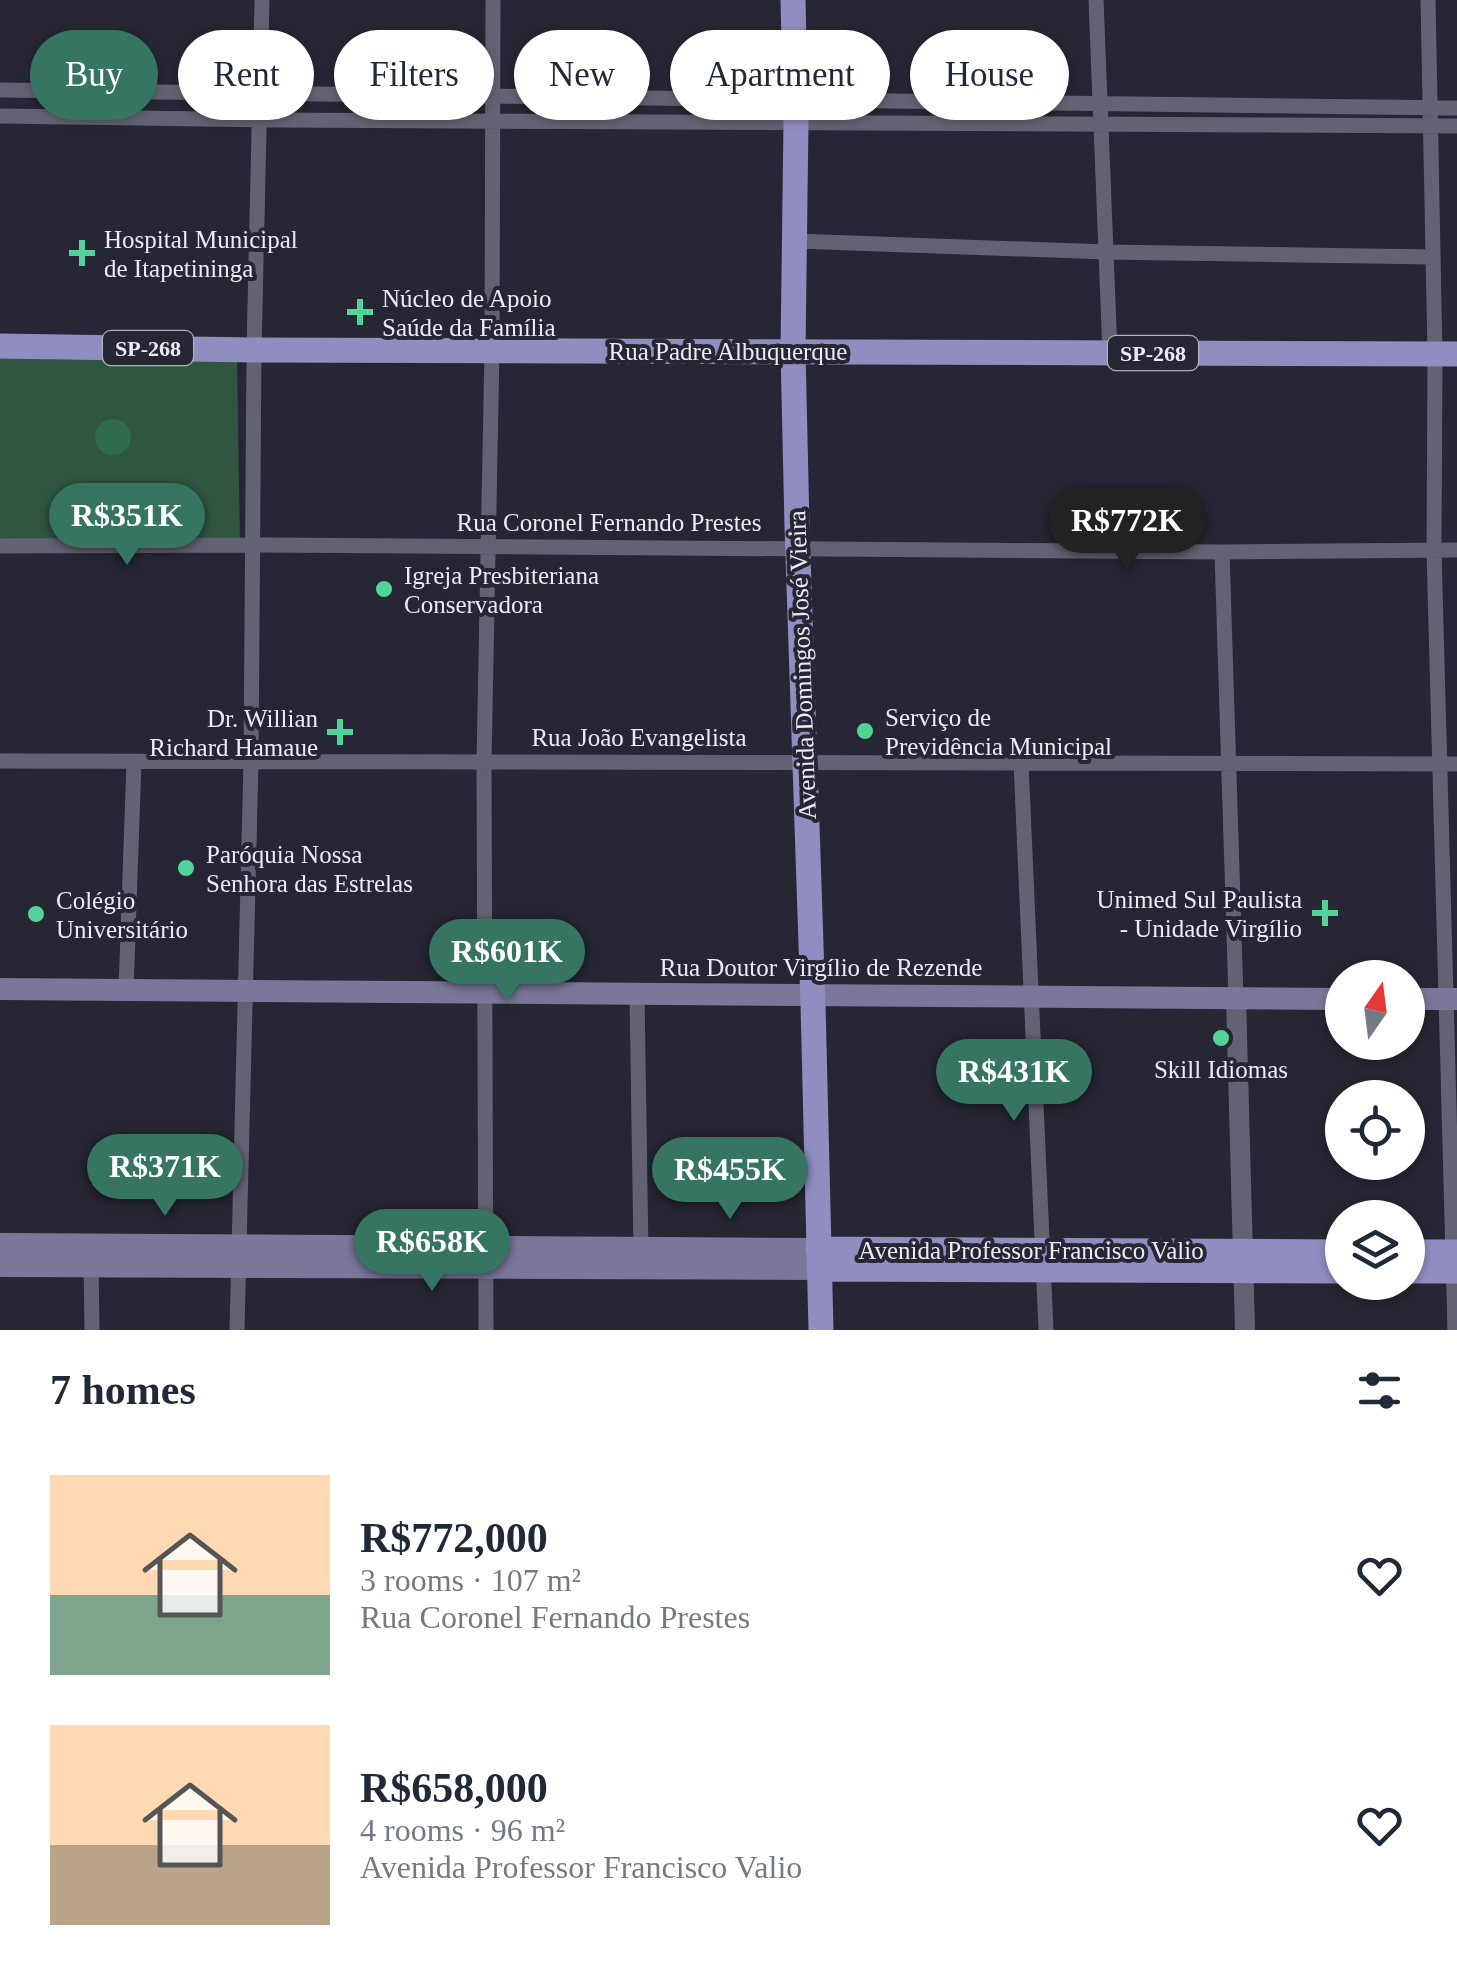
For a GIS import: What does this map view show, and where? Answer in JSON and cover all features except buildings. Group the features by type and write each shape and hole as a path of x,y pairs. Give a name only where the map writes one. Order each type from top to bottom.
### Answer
{"main road":[{"name":"Avenida Domingos José Vieira","path":"792,0 793,30"},
{"name":"Avenida Domingos José Vieira","path":"796,120 793,351 820,1330"},
{"name":"Rua Padre Albuquerque","path":"0,346 1446,354"},
{"name":"Rua Doutor Virgílio de Rezende","path":"0,989 1325,998"},
{"path":"1425,999 1451,1000"},
{"name":"Avenida Professor Francisco Valio","path":"0,1244 90,1256"},
{"name":"Avenida Professor Francisco Valio","path":"1242,1261 1325,1254"},
{"name":"Avenida Professor Francisco Valio","path":"0,1266 90,1256 239,1256 1242,1261 1325,1269"},
{"path":"1425,1256 1455,1262"},
{"path":"1425,1268 1455,1262"}],"street":[{"path":"261,30 262,0"},
{"path":"493,0 493,30"},
{"path":"1096,0 1110,352"},
{"path":"1428,0 1433,257 1446,354 1434,551 1448,764 1455,1330"},
{"path":"0,90 178,92"},
{"path":"494,96 670,105"},
{"path":"890,109 1100,104 1457,108"},
{"path":"237,1330 253,544 244,350 260,120 494,121 670,115"},
{"path":"890,115 1101,124 1457,126"},
{"path":"0,116 178,119"},
{"path":"486,1330 484,762 494,121"},
{"path":"795,241 1106,252 1433,257"},
{"name":"Rua Coronel Fernando Prestes","path":"0,546 1457,550"},
{"path":"1222,552 1245,1330"},
{"name":"Rua João Evangelista","path":"0,762 1448,764"},
{"path":"126,990 134,762"},
{"path":"1021,763 1046,1330"},
{"path":"636,994 641,1258"},
{"path":"90,1256 92,1330"}],"shaded area":[{"path":"0,357 237,358 240,544 0,541"},
{"path":"113,419 126,424 131,437 126,450 113,455 100,450 95,437 100,424"}],"place":[{"name":"Hospital Municipal de Itapetininga","path":"82,253"},
{"name":"Núcleo de Apoio Saúde da Família","path":"360,312"},
{"name":"Igreja Presbiteriana Conservadora","path":"384,589"},
{"name":"Serviço de Previdência Municipal","path":"865,731"},
{"name":"Dr. Willian Richard Hamaue","path":"340,732"},
{"name":"Paróquia Nossa Senhora das Estrelas","path":"186,868"},
{"name":"Unimed Sul Paulista - Unidade Virgílio","path":"1325,913"},
{"name":"Colégio Universitário","path":"36,914"},
{"name":"Skill Idiomas","path":"1221,1038"}]}
